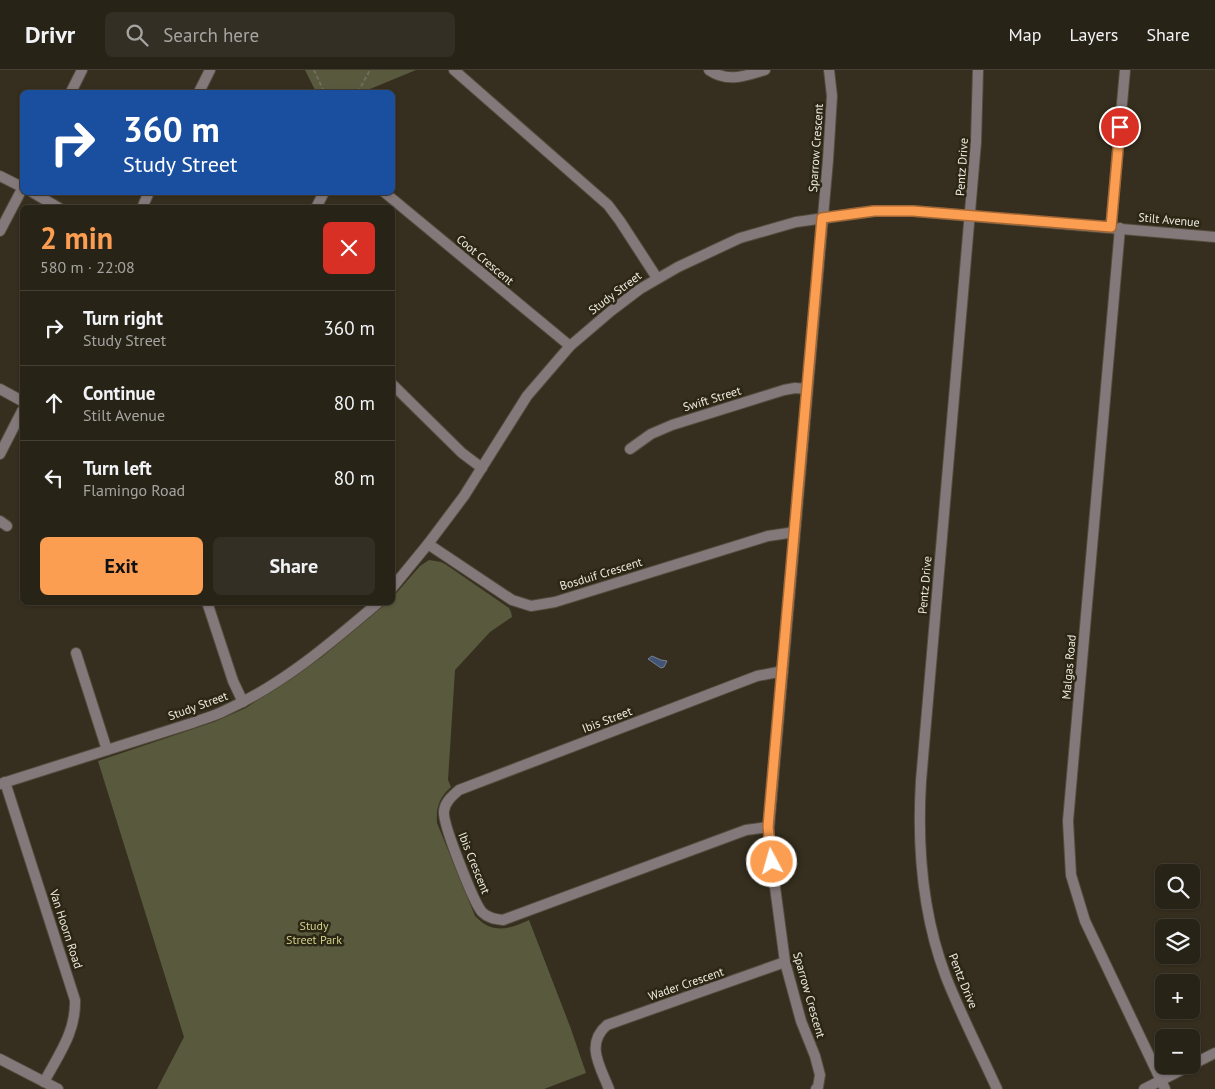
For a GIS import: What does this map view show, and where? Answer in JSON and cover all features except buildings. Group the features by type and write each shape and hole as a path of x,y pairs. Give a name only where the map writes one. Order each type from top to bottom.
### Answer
{"street":[{"path":"72,90 82,70"},
{"path":"454,70 608,205 657,278"},
{"path":"709,70 722,77 741,78 765,70"},
{"name":"Sparrow Crescent","path":"816,1089 820,1075 815,1056 801,1021 785,962 768,827 832,96 829,70"},
{"name":"Pentz Drive","path":"978,70 976,142 921,781 919,831 921,871 927,910 938,953 954,996 998,1089"},
{"name":"Malgas Road","path":"1125,70 1115,228 1068,821 1071,875 1085,921 1163,1085"},
{"path":"200,90 208,71"},
{"path":"0,176 20,187"},
{"path":"0,231 20,192"},
{"path":"37,195 55,205"},
{"name":"Coot Crescent","path":"388,195 570,346"},
{"name":"Study Street","path":"395,584 428,544 482,468 527,396 570,346 619,304 657,278 740,238 788,224 874,211 913,211 970,216"},
{"name":"Stilt Avenue","path":"970,216 1215,237"},
{"path":"395,387 462,452 482,468"},
{"name":"Swift Street","path":"630,449 651,434 672,425 784,390 807,389"},
{"path":"0,390 20,400"},
{"path":"0,454 20,416"},
{"name":"Bosduif Crescent","path":"428,544 512,600 531,606 556,602 768,536 795,532"},
{"path":"208,605 233,681 243,702"},
{"name":"Study Street","path":"3,783 223,712 243,702 317,653 375,605"},
{"path":"76,653 107,750"},
{"name":"Ibis Street","path":"446,804 459,790 757,676 783,672"},
{"name":"Van Hoorn Road","path":"3,783 75,1000 75,1015 72,1028 44,1082"},
{"name":"Ibis Crescent","path":"446,804 444,820 478,906 483,912 495,919 503,920 746,830 768,827"},
{"name":"Wader Crescent","path":"609,1089 595,1050 598,1034 607,1025 785,962"},
{"path":"1144,1089 1163,1085 1215,1054"},
{"path":"0,1059 58,1089"}],"path":[{"path":"314,70 323,90"},
{"path":"359,90 370,70"}],"green space":[{"path":"305,70 416,70 370,90 315,90"},
{"name":"Study Street Park","path":"429,560 445,564 509,608 511,612 512,617 490,632 455,670 448,780 451,787 439,803 437,823 475,916 488,926 500,929 529,920 586,1073 544,1089 157,1089 184,1037 98,761 214,722 246,708 322,657 385,605 395,605 395,595 420,566"}],"water":[{"path":"652,656 667,661 664,667 661,668 648,659"}],"route":[{"path":"772,862 768,827 822,218 874,211 913,211 1111,227 1120,127"}]}
